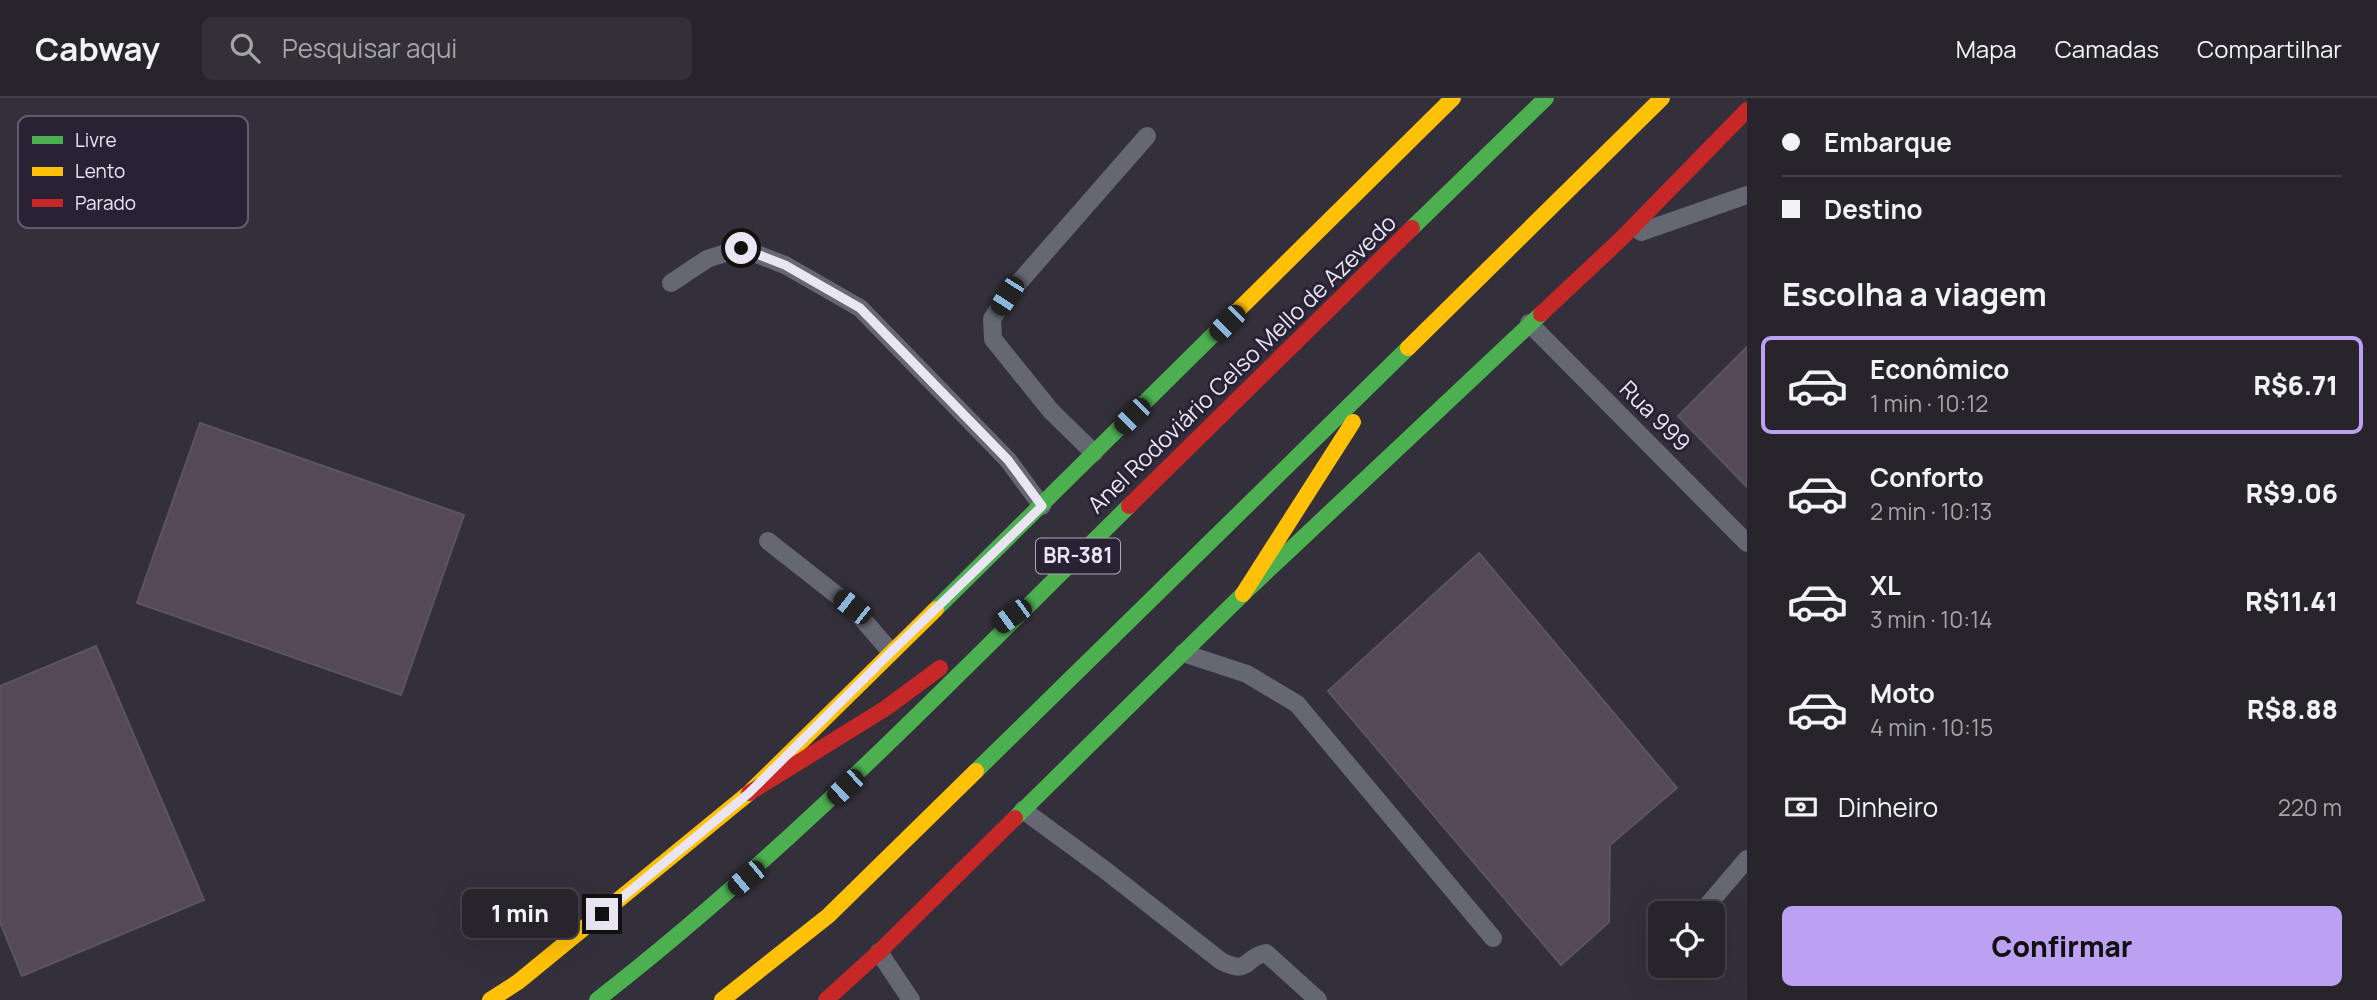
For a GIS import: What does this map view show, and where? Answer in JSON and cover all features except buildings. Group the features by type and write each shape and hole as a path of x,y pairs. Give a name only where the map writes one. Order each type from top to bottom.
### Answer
{"main road":[{"name":"Anel Rodoviário Celso Mello de Azevedo","path":"490,1000 518,982 749,793 1453,98"},
{"name":"Anel Rodoviário Celso Mello de Azevedo","path":"597,1000 641,967 767,860 903,732 1546,98"},
{"path":"722,1000 828,916 1662,98"},
{"path":"826,1000 841,993 879,952 1183,653 1529,323 1621,239 1747,110"},
{"path":"1244,594 1390,363"},
{"path":"749,793 886,708 1033,601"}],"lane":[{"path":"1094,453 1051,411 993,339 992,319 1007,296 1147,136"},
{"path":"1621,239 1747,195"},
{"path":"670,283 707,258 741,248 785,265 860,308 1008,460 1042,506"},
{"name":"Rua 999","path":"1529,323 1747,543"},
{"path":"768,541 852,607 891,652"},
{"path":"1183,653 1247,674 1297,704 1493,938"},
{"path":"1023,810 1221,961 1235,968 1245,967 1258,955 1266,953 1318,1000"},
{"path":"1711,901 1747,859"},
{"path":"879,952 911,1000"}],"traffic: fast":[{"path":"1412,228 1546,98"},
{"path":"1015,818 1243,594 1541,314"},
{"path":"936,609 1217,331"},
{"path":"976,771 1408,348"},
{"path":"597,1000 668,943 804,823 1129,506"}],"traffic: slow":[{"path":"1217,331 1453,98"},
{"path":"1408,348 1662,98"},
{"path":"1243,594 1353,422"},
{"path":"490,1000 518,982 749,793 936,609"},
{"path":"722,1000 828,916 976,771"}],"traffic: jam":[{"path":"1541,314 1621,239 1747,110"},
{"path":"1129,506 1412,228"},
{"path":"749,793 886,708 940,668"},
{"path":"826,1000 879,952 1015,818"}],"route":[{"path":"602,914 749,793 1042,506 1008,460 860,308 785,265 741,248"}]}
